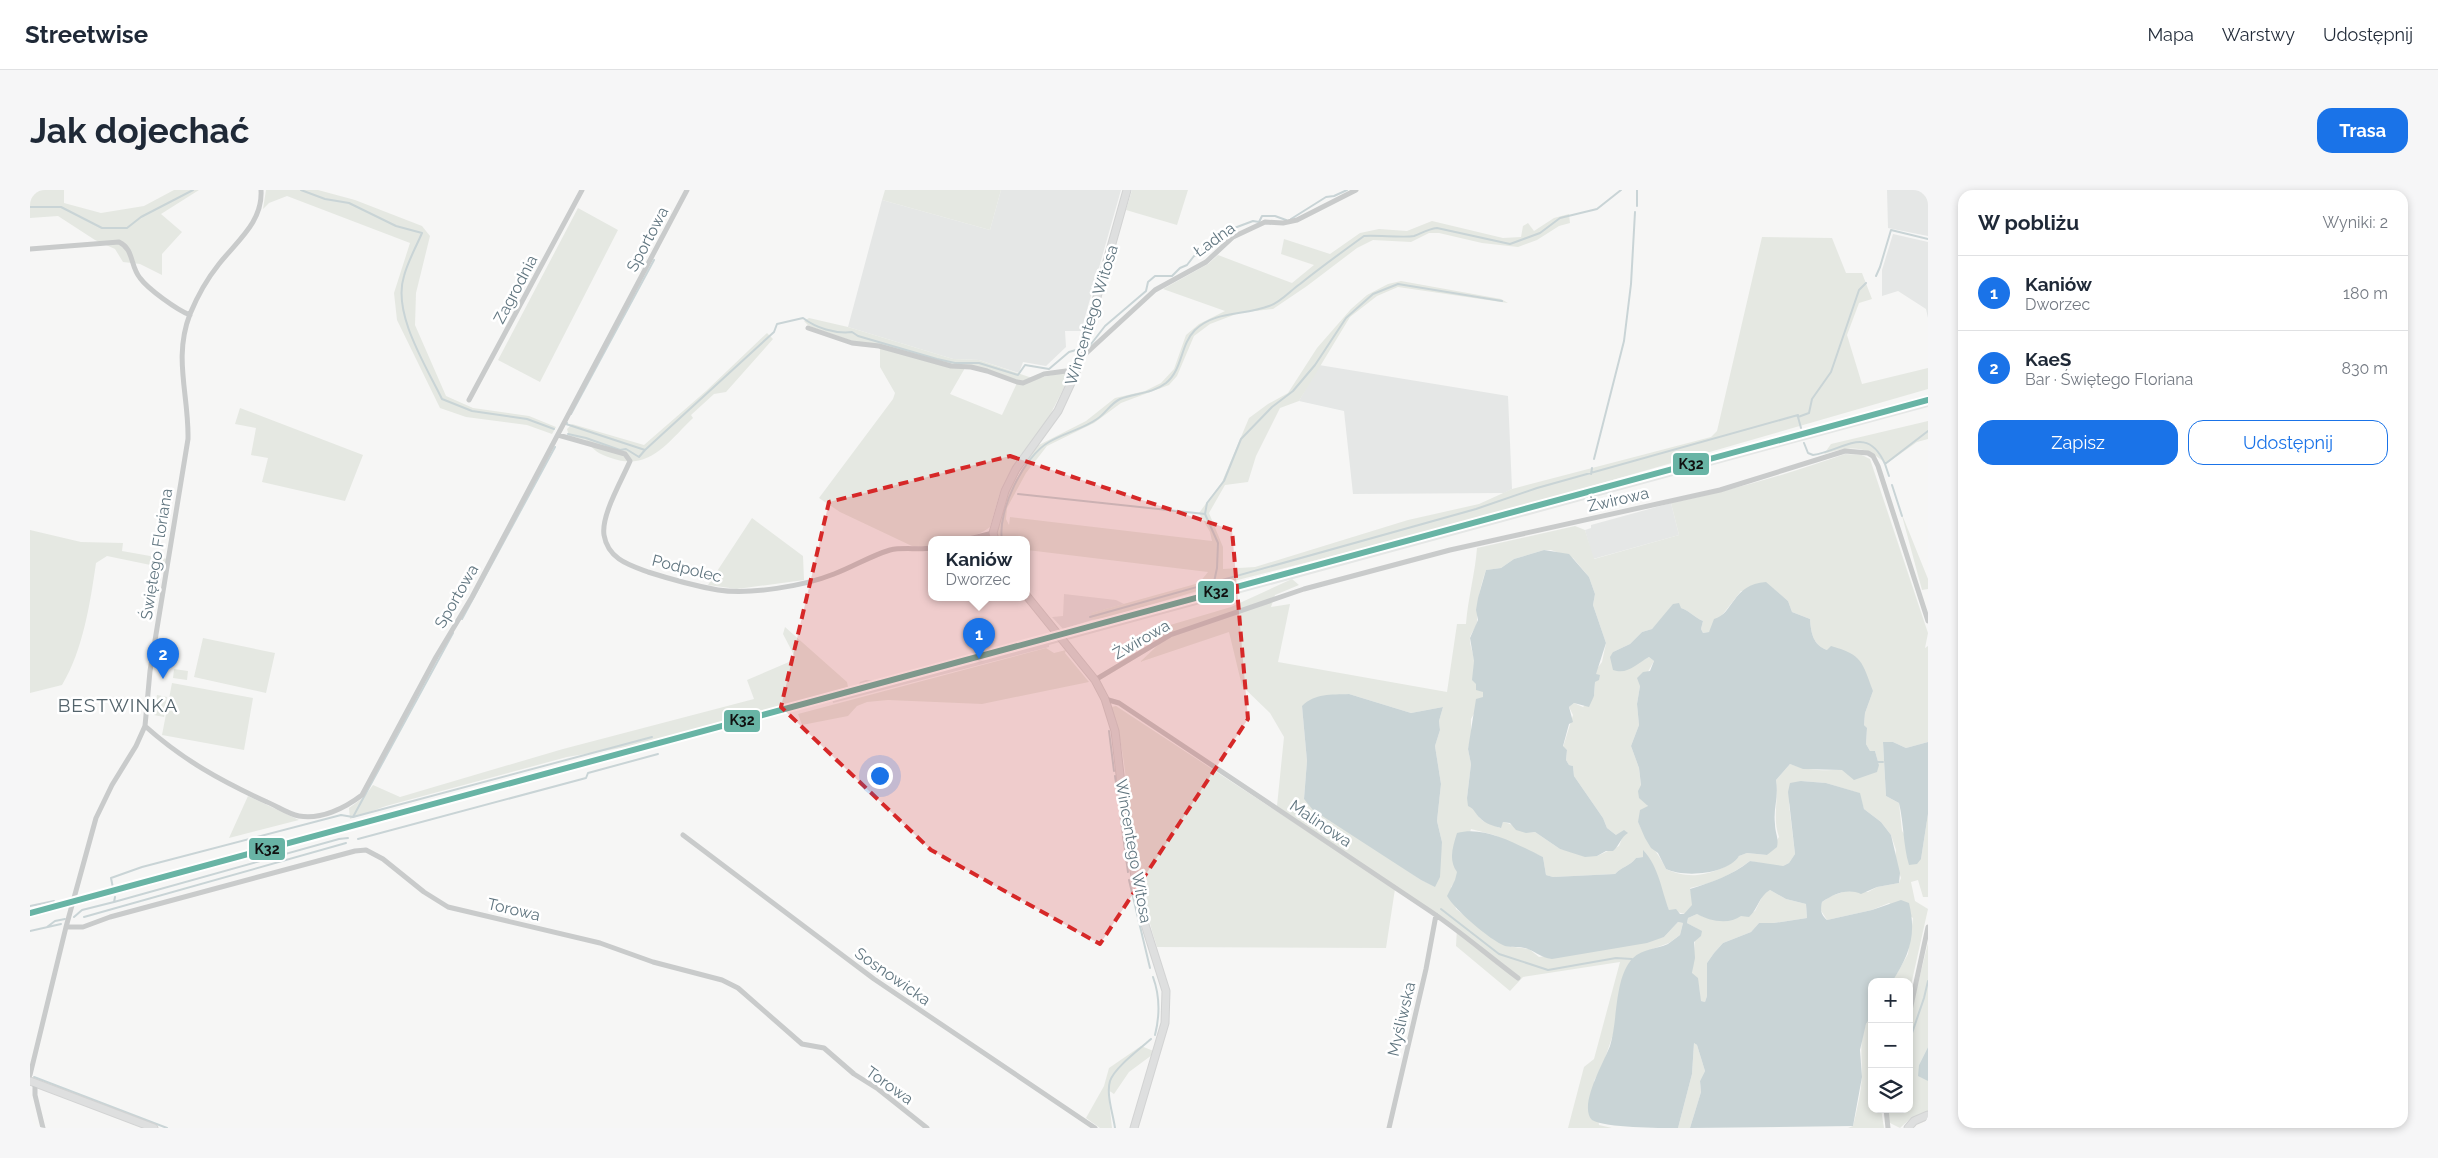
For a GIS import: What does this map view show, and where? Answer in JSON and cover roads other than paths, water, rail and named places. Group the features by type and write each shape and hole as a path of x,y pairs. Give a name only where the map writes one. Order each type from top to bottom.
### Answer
{"street":[{"name":"Świętego Floriana","path":"30,1075 66,927 96,818 145,726 150,671 188,439 188,415 181,366 182,343 190,315 202,289 218,265 251,227 258,213 261,190"},
{"name":"Zagrodnia","path":"469,400 582,190"},
{"name":"Sportowa","path":"145,726 172,750 204,771 298,816 317,816 345,808 362,795 558,435 687,190"},
{"name":"Wincentego Witosa","path":"994,536 1005,491 1016,469 1058,411 1076,372 1127,190"},
{"name":"Ładna","path":"1080,358 1154,290 1206,262 1233,237 1265,222 1283,223 1297,220 1356,190"},
{"path":"30,249 119,242 126,245 129,250 140,279 190,315"},
{"path":"808,328 852,342 879,346 951,366 987,370 1023,383 1044,374 1066,371 1076,372"},
{"name":"Podpolec","path":"558,435 626,454 630,461 605,521 604,535 609,550 618,559 658,575 718,590 765,589 808,582 833,575 892,549 928,548"},
{"name":"Żwirowa","path":"1095,680 1170,635 1304,589 1450,550 1720,490 1845,451 1868,453 1873,456 1878,466 1928,622"},
{"name":"Wincentego Witosa","path":"1030,600 1095,680 1105,699 1115,731 1126,827 1142,915 1166,991 1165,1023 1158,1053 1134,1128"},
{"name":"Malinowa","path":"1105,699 1119,703 1436,915 1518,978"},
{"name":"Sosnowicka","path":"683,835 874,979 1094,1128"},
{"name":"Torowa","path":"66,927 83,927 128,912 355,851 366,850 383,859 424,892 448,907 600,943 653,962 731,984 802,1044 824,1048 854,1074 878,1089 927,1128"},
{"name":"Myśliwska","path":"1388,1128 1426,968 1436,915"},
{"path":"1913,996 1928,927"},
{"path":"32,1082 43,1128"},
{"path":"32,1082 154,1128"},
{"path":"1886,1113 1888,1127"},
{"path":"1908,1128 1914,1121 1928,1114"}],"waterway":[{"path":"30,207 61,207 102,228 127,228 141,217 193,190"},
{"path":"301,190 325,199 349,203 396,226 422,233 404,276 403,306 412,339 442,399 472,411 527,419 554,429"},
{"path":"1291,219 1326,197 1334,196 1347,190"},
{"path":"1002,536 1004,514 1008,500 1014,485 1030,459 1049,442 1100,417 1113,403 1120,399 1161,387 1176,371 1190,336 1203,324 1221,316 1260,309 1273,304 1364,236 1410,237 1437,228 1510,244 1540,233 1560,218 1597,209 1621,190"},
{"path":"1637,190 1637,206"},
{"path":"1594,459 1624,341 1631,284 1635,212"},
{"path":"1088,348 1105,326 1146,291 1148,282 1155,276 1172,276 1180,268 1187,265 1194,256 1207,252 1229,230 1253,221 1259,222 1262,216 1275,216 1286,220"},
{"path":"1876,276 1891,230 1928,239"},
{"path":"571,414 654,260"},
{"path":"1801,428 1798,417 1809,413 1812,399 1831,372 1859,290 1866,283"},
{"path":"1214,582 1217,568 1218,543 1205,514 1207,503 1224,481 1241,439 1272,407 1293,391 1315,365 1346,318 1373,294 1398,284 1502,301"},
{"path":"567,423 645,450 774,332 777,324 803,318 826,330 852,332 858,336 937,359 955,363 979,363 1018,375 1025,365 1049,369 1069,352 1076,350"},
{"path":"1090,617 1476,509 1537,488 1798,415"},
{"path":"1804,443 1808,453 1813,455 1845,445 1863,442 1871,445 1885,464 1928,431"},
{"path":"568,434 620,450 626,449 639,457 645,450"},
{"path":"462,619 555,447"},
{"path":"1885,464 1889,476"},
{"path":"1591,474 1592,468"},
{"path":"1892,485 1902,516"},
{"path":"1018,494 1205,514"},
{"path":"113,888 111,878 142,867 341,815 353,817 453,633"},
{"path":"1109,731 1114,771"},
{"path":"353,817 652,737"},
{"path":"358,839 586,778 588,773 658,754"},
{"path":"1878,762 1883,762"},
{"path":"1115,776 1119,803"},
{"path":"1120,813 1128,872"},
{"path":"114,902 348,838"},
{"path":"84,917 346,843"},
{"path":"1129,880 1150,968"},
{"path":"74,917 82,910 114,902 115,897"},
{"path":"30,906 54,901"},
{"path":"1441,909 1499,954 1548,970 1616,958 1632,959"},
{"path":"47,927 55,921 65,919"},
{"path":"30,931 61,924"},
{"path":"1153,977 1157,991 1158,1006 1155,1035"},
{"path":"1913,1030 1928,981"},
{"path":"1115,1128 1109,1098 1110,1081 1122,1064 1151,1039"},
{"path":"34,1077 167,1128"}],"place":[{"name":"Kaniów","path":"979,659"},
{"name":"KaeS","path":"163,679"}],"district":[{"name":"BESTWINKA","path":"118,705"}]}
